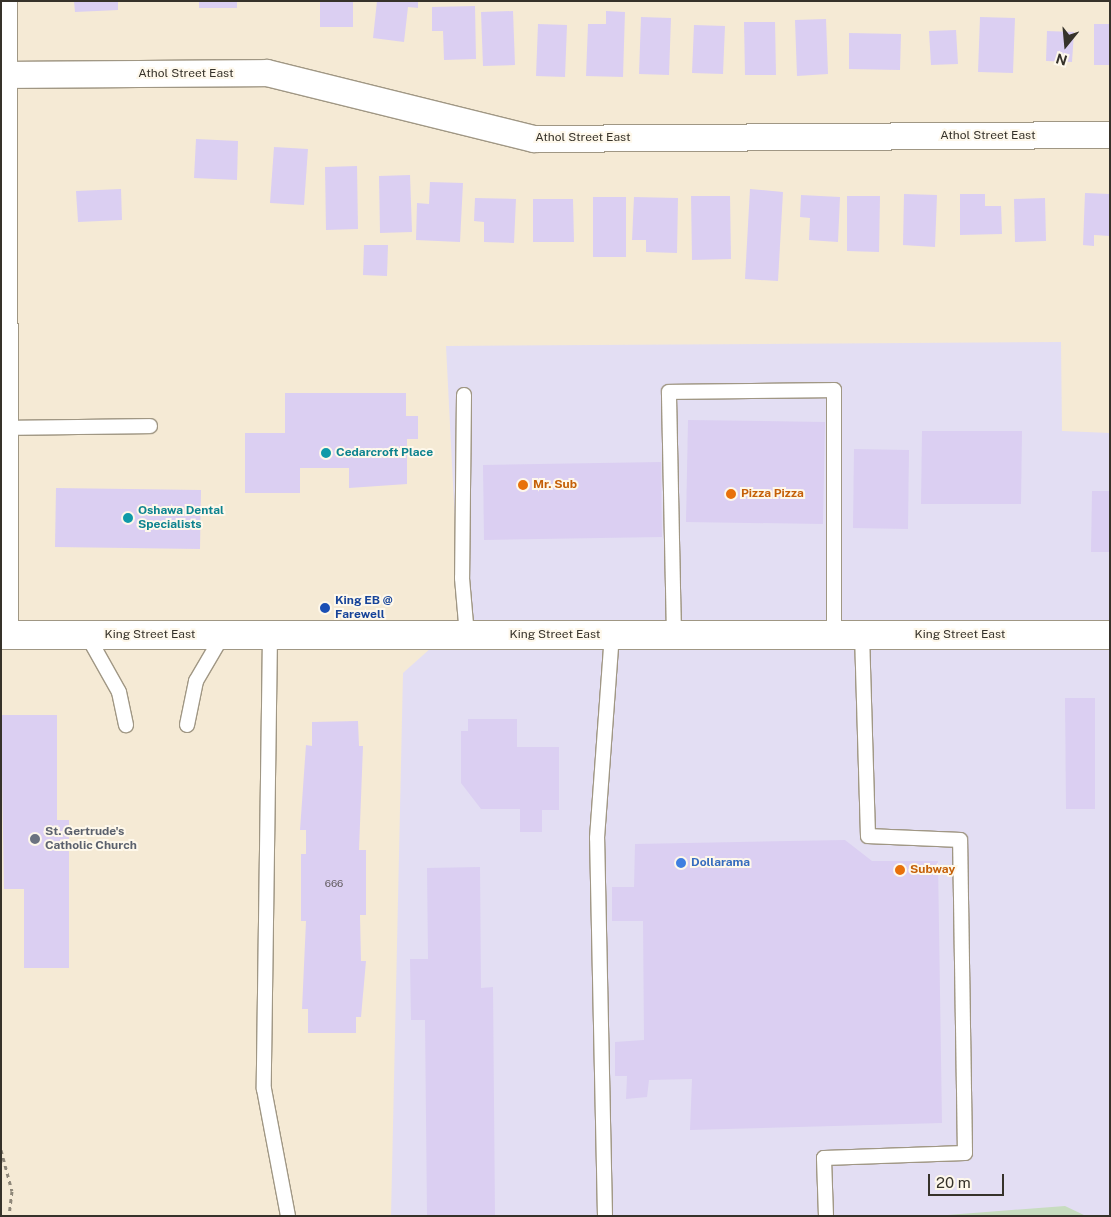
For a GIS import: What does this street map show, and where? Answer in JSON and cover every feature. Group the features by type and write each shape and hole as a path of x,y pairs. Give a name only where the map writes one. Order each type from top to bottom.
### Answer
{"main road":[{"name":"King Street East","path":"3,635 1110,635"}],"street":[{"path":"3,635 5,428 4,1"},
{"name":"Athol Street East","path":"5,75 267,73 534,139 1110,135"}],"lane":[{"path":"678,635 677,392 834,390 834,635"},
{"path":"464,395 462,578 468,635"},
{"path":"5,428 150,426"},
{"path":"87,635 119,692 126,725"},
{"path":"187,725 196,681 223,635"},
{"path":"270,635 264,1089 288,1216"},
{"path":"605,1216 597,838 612,635"},
{"path":"826,1216 824,1158 965,1153 960,840 868,836 862,635"}],"path":[{"path":"1,1150 12,1191 9,1216"}],"shaded area":[{"path":"1061,342 1062,431 1110,433 1110,1216 391,1216 403,673 460,622 446,346"}],"green space":[{"path":"1065,1206 1086,1216 935,1216"}],"building":[{"path":"74,1 118,1 118,10 75,12"},
{"path":"199,1 237,1 237,8 199,8"},
{"path":"320,1 353,1 353,27 320,27"},
{"path":"377,1 418,1 418,8 408,7 404,42 373,38"},
{"path":"475,6 476,59 444,60 443,31 432,31 432,7"},
{"path":"513,11 515,65 483,66 481,12"},
{"path":"606,11 625,12 623,77 586,76 588,24 606,24"},
{"path":"641,17 671,18 669,75 639,74"},
{"path":"980,17 1015,18 1013,73 978,72"},
{"path":"826,19 828,74 797,76 795,20"},
{"path":"744,22 775,22 776,75 745,75"},
{"path":"538,24 567,25 565,77 536,76"},
{"path":"1094,24 1110,24 1110,65 1094,65"},
{"path":"694,25 725,26 723,74 692,73"},
{"path":"956,30 958,64 931,65 929,31"},
{"path":"1047,31 1074,32 1072,62 1046,61"},
{"path":"849,33 901,34 900,70 849,69"},
{"path":"196,139 238,141 237,180 194,178"},
{"path":"274,147 308,149 304,205 270,203"},
{"path":"357,166 358,229 326,230 325,167"},
{"path":"410,175 412,232 380,233 379,176"},
{"path":"430,182 463,183 460,242 416,240 417,203 429,204"},
{"path":"121,189 122,220 78,222 76,191"},
{"path":"750,189 783,192 778,281 745,279"},
{"path":"1085,193 1110,194 1110,236 1094,235 1094,246 1083,245"},
{"path":"904,194 937,195 935,247 903,245"},
{"path":"960,194 985,194 985,206 1001,206 1002,234 960,235"},
{"path":"801,195 840,197 838,242 809,240 810,218 800,217"},
{"path":"691,196 730,196 731,259 692,260"},
{"path":"847,196 880,196 879,252 847,251"},
{"path":"593,197 626,197 626,257 593,257"},
{"path":"634,197 678,198 677,253 646,252 646,240 632,240"},
{"path":"475,198 516,199 514,243 484,242 484,222 474,221"},
{"path":"1045,198 1046,241 1015,242 1014,199"},
{"path":"533,199 573,199 574,242 533,242"},
{"path":"364,245 388,245 387,276 363,275"},
{"name":"Cedarcroft Place","path":"285,393 406,393 406,416 418,416 418,439 407,439 407,484 349,488 349,468 300,468 300,493 245,493 245,433 285,433"},
{"path":"688,420 825,422 823,524 686,522"},
{"path":"922,431 1022,431 1021,504 921,504"},
{"path":"854,449 909,450 908,529 853,528"},
{"path":"661,462 662,537 484,540 483,465"},
{"name":"Oshawa Dental Specialists","path":"56,488 201,490 200,549 55,547"},
{"path":"1092,491 1110,491 1110,552 1091,552"},
{"path":"1065,698 1095,698 1095,809 1066,809"},
{"name":"St. Gertrude's Catholic Church","path":"1,715 57,715 57,820 69,820 69,968 24,968 24,889 4,889"},
{"path":"468,719 517,719 517,747 559,747 559,810 542,810 542,832 520,832 520,809 481,809 461,783 461,731 468,731"},
{"path":"358,721 359,746 363,746 359,850 366,850 366,915 360,915 361,961 366,961 361,1017 356,1017 356,1033 308,1033 308,1009 302,1009 306,921 301,921 301,854 306,854 306,830 300,830 306,745 312,746 312,722"},
{"path":"845,840 872,861 938,861 942,1123 690,1130 692,1079 649,1080 647,1097 626,1099 627,1076 615,1076 615,1042 644,1040 643,921 612,921 612,887 634,887 635,844"},
{"path":"480,867 481,988 493,987 495,1216 427,1216 425,1020 411,1020 410,959 428,959 427,868"}],"place":[{"name":"Cedarcroft Place","path":"326,453"},
{"name":"Mr. Sub","path":"523,485"},
{"name":"Pizza Pizza","path":"731,494"},
{"name":"Oshawa Dental Specialists","path":"128,518"},
{"name":"King EB @ Farewell","path":"325,608"},
{"name":"St. Gertrude's Catholic Church","path":"35,839"},
{"name":"Dollarama","path":"681,863"},
{"name":"Subway","path":"900,870"}]}
